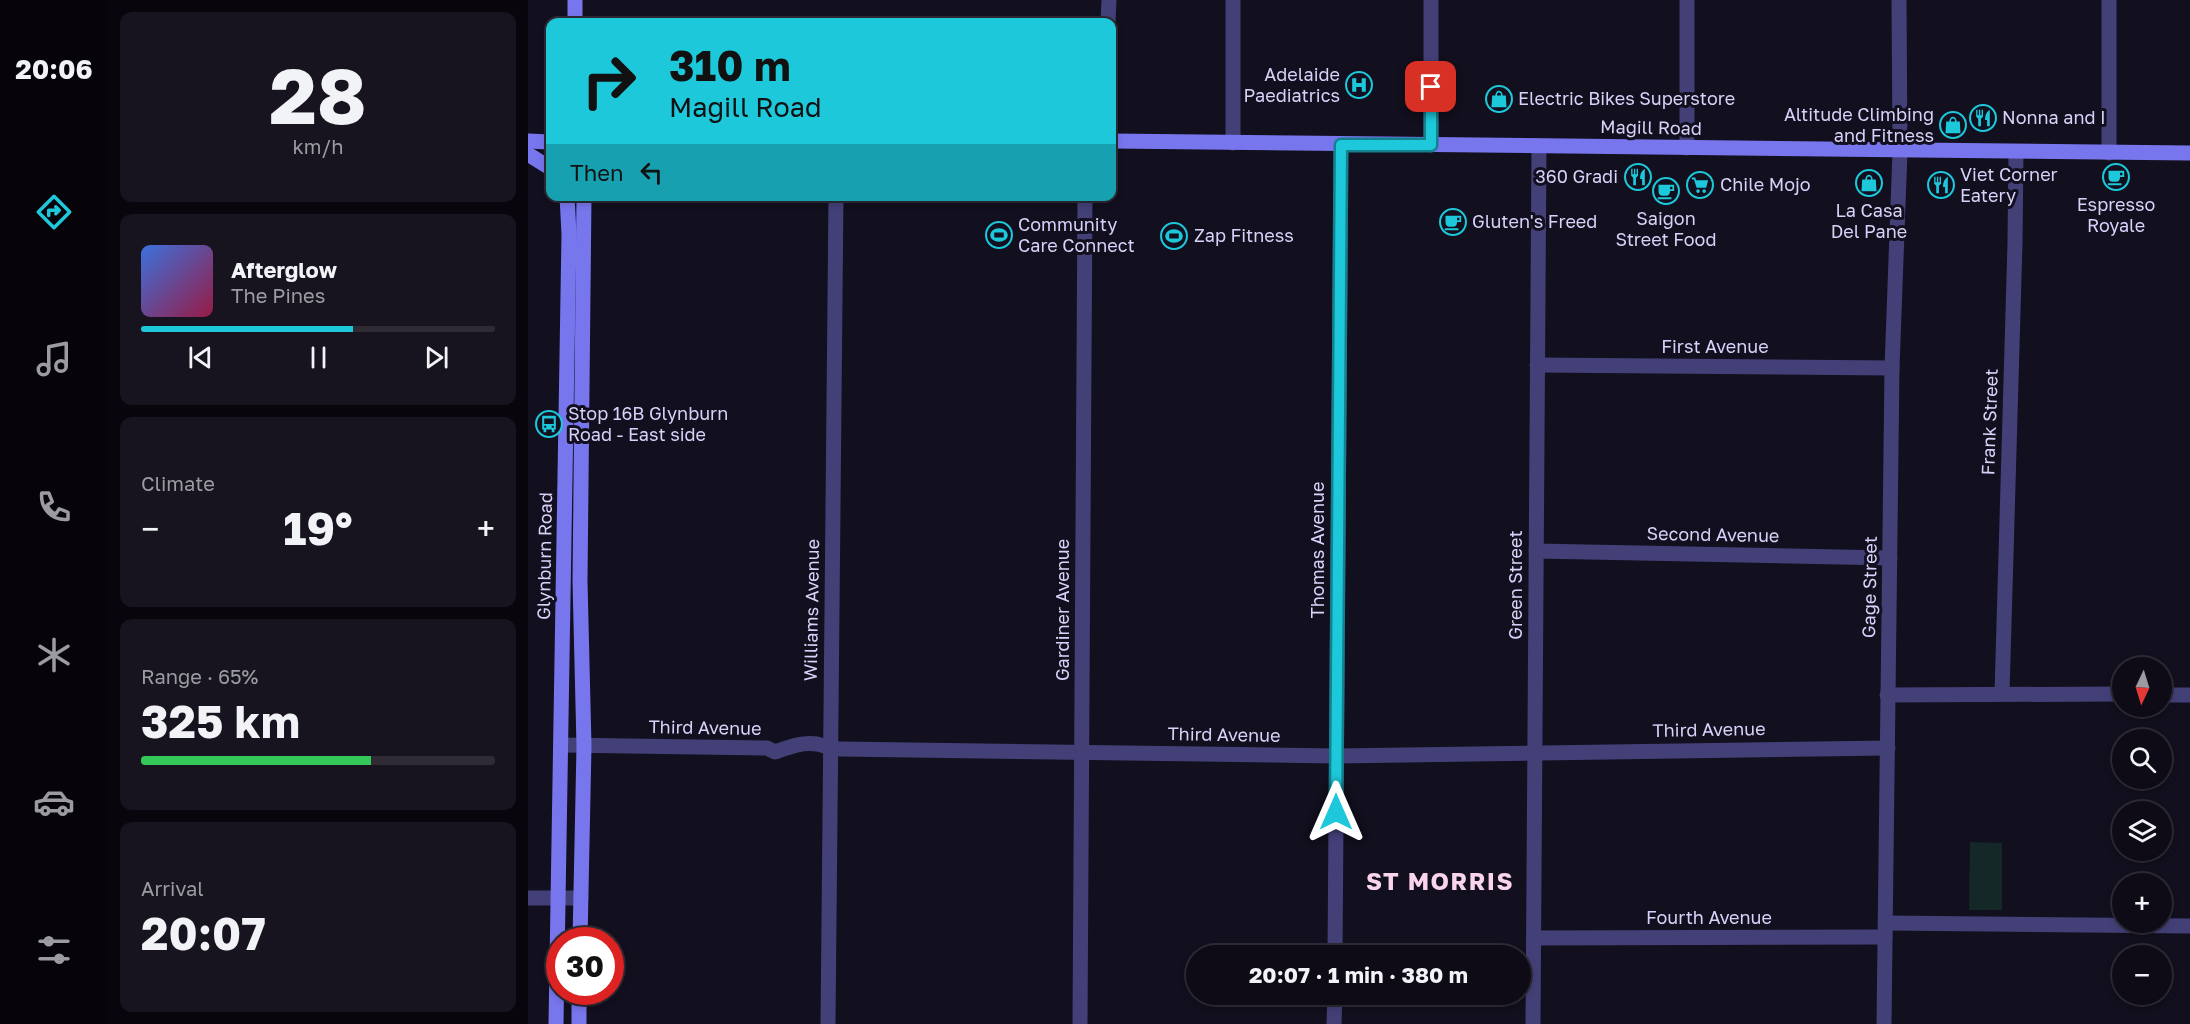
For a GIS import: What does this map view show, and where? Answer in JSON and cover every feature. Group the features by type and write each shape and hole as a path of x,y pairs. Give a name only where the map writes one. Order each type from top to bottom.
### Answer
{"main road":[{"path":"575,0 575,18"},
{"path":"528,141 546,142"},
{"name":"Magill Road","path":"1116,141 2190,153"},
{"path":"528,154 546,165"},
{"name":"Glynburn Road","path":"556,1024 562,745 567,201"},
{"name":"Glynburn Road","path":"580,927 584,746 580,581 584,201"},
{"path":"565,489 582,489"},
{"path":"579,1005 579,1024"}],"street":[{"path":"1108,18 1109,0"},
{"path":"1233,0 1233,143"},
{"path":"1431,0 1431,145"},
{"path":"1687,0 1687,148"},
{"name":"Gage Street","path":"1884,1024 1892,368 1899,151 1899,0"},
{"path":"2109,0 2109,153"},
{"name":"Thomas Avenue","path":"1335,945 1341,145"},
{"name":"Green Street","path":"1533,1024 1539,146"},
{"name":"Frank Street","path":"2002,693 2016,152"},
{"name":"Williams Avenue","path":"828,1024 836,201"},
{"name":"Gardiner Avenue","path":"1080,1024 1086,201"},
{"name":"First Avenue","path":"1537,365 1892,368"},
{"name":"Second Avenue","path":"1536,551 1890,558"},
{"path":"1887,695 2112,694"},
{"path":"2172,695 2190,695"},
{"name":"Third Avenue","path":"562,745 767,748 775,752 797,744 817,744 830,749 1336,756 1888,748"},
{"path":"528,898 581,898"},
{"name":"Fourth Avenue","path":"1534,938 2190,926"},
{"path":"1334,1024 1335,1005"}],"green space":[{"path":"1970,842 2002,843 2002,910 1969,910"}],"place":[{"name":"Adelaide Paediatrics","path":"1359,85"},
{"name":"Electric Bikes Superstore","path":"1499,99"},
{"name":"Nonna and I","path":"1983,118"},
{"name":"Altitude Climbing and Fitness","path":"1953,125"},
{"name":"360 Gradi","path":"1638,177"},
{"name":"Espresso Royale","path":"2116,177"},
{"name":"La Casa Del Pane","path":"1869,183"},
{"name":"Chile Mojo","path":"1700,185"},
{"name":"Viet Corner Eatery","path":"1941,185"},
{"name":"Saigon Street Food","path":"1666,191"},
{"name":"Gluten's Freed","path":"1453,222"},
{"name":"Community Care Connect","path":"999,235"},
{"name":"Zap Fitness","path":"1174,236"},
{"name":"Stop 16B Glynburn Road - East side","path":"549,424"}],"district":[{"name":"ST MORRIS","path":"1440,882"}],"route":[{"path":"1336,812 1341,145 1431,145 1431,87"}]}
